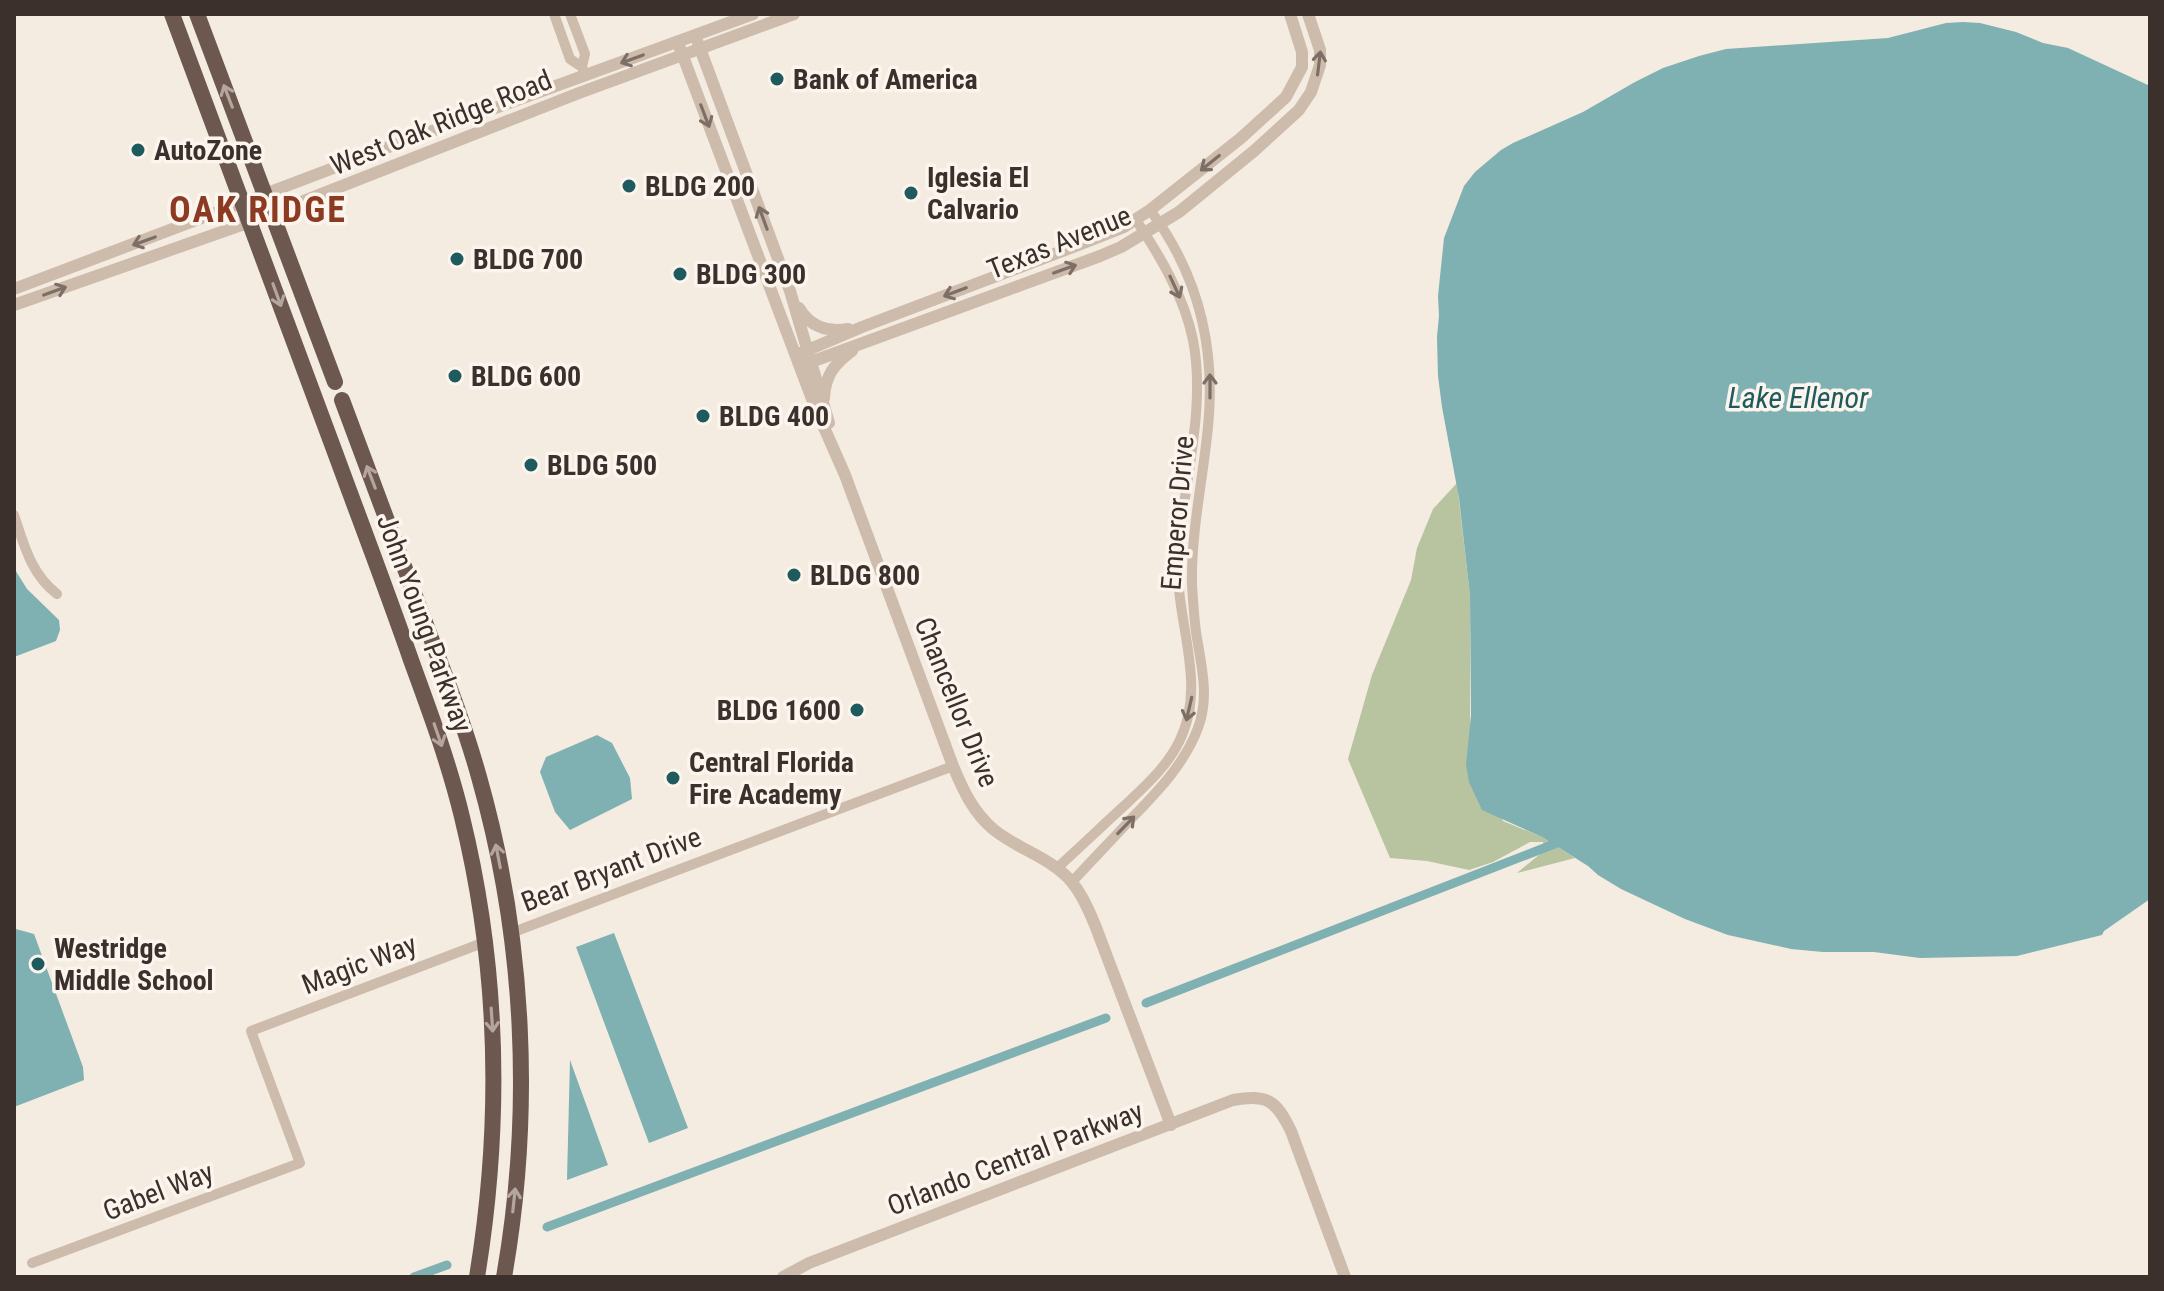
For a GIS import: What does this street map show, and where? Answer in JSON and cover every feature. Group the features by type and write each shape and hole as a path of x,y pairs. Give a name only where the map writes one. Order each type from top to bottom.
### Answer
{"highway":[{"name":"John Young Parkway","path":"172,14 438,734 462,817 485,942 493,1028 494,1113 487,1209 477,1277"},
{"path":"197,14 335,382"},
{"name":"John Young Parkway","path":"342,400 468,740 497,849 517,989 521,1077 519,1146 504,1277"},
{"path":"477,890 492,915 511,933"},
{"path":"485,942 504,962 517,989"}],"street":[{"path":"554,14 570,59 584,72"},
{"path":"484,131 498,115 577,84 584,72 585,54 570,14"},
{"name":"West Oak Ridge Road","path":"14,305 250,222 484,131 579,93 680,49 695,36 753,14"},
{"name":"West Oak Ridge Road","path":"14,289 584,72 680,49 700,49 794,14"},
{"name":"Texas Avenue","path":"804,358 862,327 1094,239 1136,220 1241,138 1286,97 1302,67 1302,52 1290,14"},
{"name":"Texas Avenue","path":"804,358 860,344 1100,256 1145,234 1179,212 1299,110 1316,82 1320,65 1320,50 1308,14"},
{"path":"1298,35 1314,29"},
{"name":"Chancellor Drive","path":"695,36 790,291 815,407 845,475"},
{"name":"Chancellor Drive","path":"680,49 823,404 845,475 966,796 994,830 1057,868 1072,882 1084,900 1171,1125"},
{"path":"1286,97 1299,110"},
{"path":"1241,138 1254,151"},
{"name":"Emperor Drive","path":"1072,882 1176,770 1190,748 1204,703 1205,683 1192,581 1211,388 1208,347 1195,292 1183,264 1150,210"},
{"name":"Emperor Drive","path":"1057,868 1165,765 1180,741 1193,692 1178,563 1194,427 1196,364 1193,338 1183,305 1167,271 1136,220"},
{"path":"1094,239 1100,256"},
{"path":"790,291 802,314 824,329 841,331 862,327"},
{"path":"823,404 825,385 831,370 860,344"},
{"path":"14,515 35,572 57,594"},
{"name":"Bear Bryant Drive","path":"511,933 953,766"},
{"name":"Magic Way","path":"300,1163 251,1031 485,942"},
{"name":"Orlando Central Parkway","path":"783,1277 838,1251 1233,1100 1252,1097 1267,1100 1282,1111 1345,1277"},
{"name":"Gabel Way","path":"32,1263 300,1163"}],"green space":[{"path":"1457,483 1470,596 1470,736 1503,821 1542,837 1575,858 1517,873 1545,850 1543,842 1530,842 1493,862 1469,870 1427,861 1390,858 1348,759 1372,675 1411,580 1417,548 1433,509"}],"water":[{"name":"Lake Ellenor","path":"1946,23 1980,23 2068,48 2150,86 2150,899 2102,935 2017,956 1920,958 1874,952 1791,949 1728,935 1685,919 1621,889 1542,837 1482,810 1469,782 1466,765 1471,715 1470,596 1459,498 1438,376 1438,296 1444,238 1464,186 1501,150 1583,112 1663,68 1726,49 1888,38"},
{"path":"14,568 27,589 59,620 60,630 56,641 14,657"},
{"path":"597,735 612,743 630,778 632,799 570,830 555,812 540,772 546,757"},
{"path":"14,930 34,934 83,1067 84,1080 14,1107"},
{"path":"614,933 688,1128 649,1143 576,947"},
{"path":"570,1060 608,1165 567,1180"}],"waterway":[{"path":"1146,1003 1562,841"},
{"path":"547,1227 1106,1018"},
{"path":"414,1277 447,1265"}],"place":[{"name":"Bank of America","path":"777,79"},
{"name":"AutoZone","path":"138,150"},
{"name":"BLDG 200","path":"629,186"},
{"name":"Iglesia El Calvario","path":"911,193"},
{"name":"BLDG 700","path":"457,259"},
{"name":"BLDG 300","path":"680,274"},
{"name":"BLDG 600","path":"455,376"},
{"name":"BLDG 400","path":"703,416"},
{"name":"BLDG 500","path":"531,465"},
{"name":"BLDG 800","path":"794,575"},
{"name":"BLDG 1600","path":"857,710"},
{"name":"Central Florida Fire Academy","path":"673,778"},
{"name":"Westridge Middle School","path":"38,964"}],"district":[{"name":"OAK RIDGE","path":"258,209"}]}
